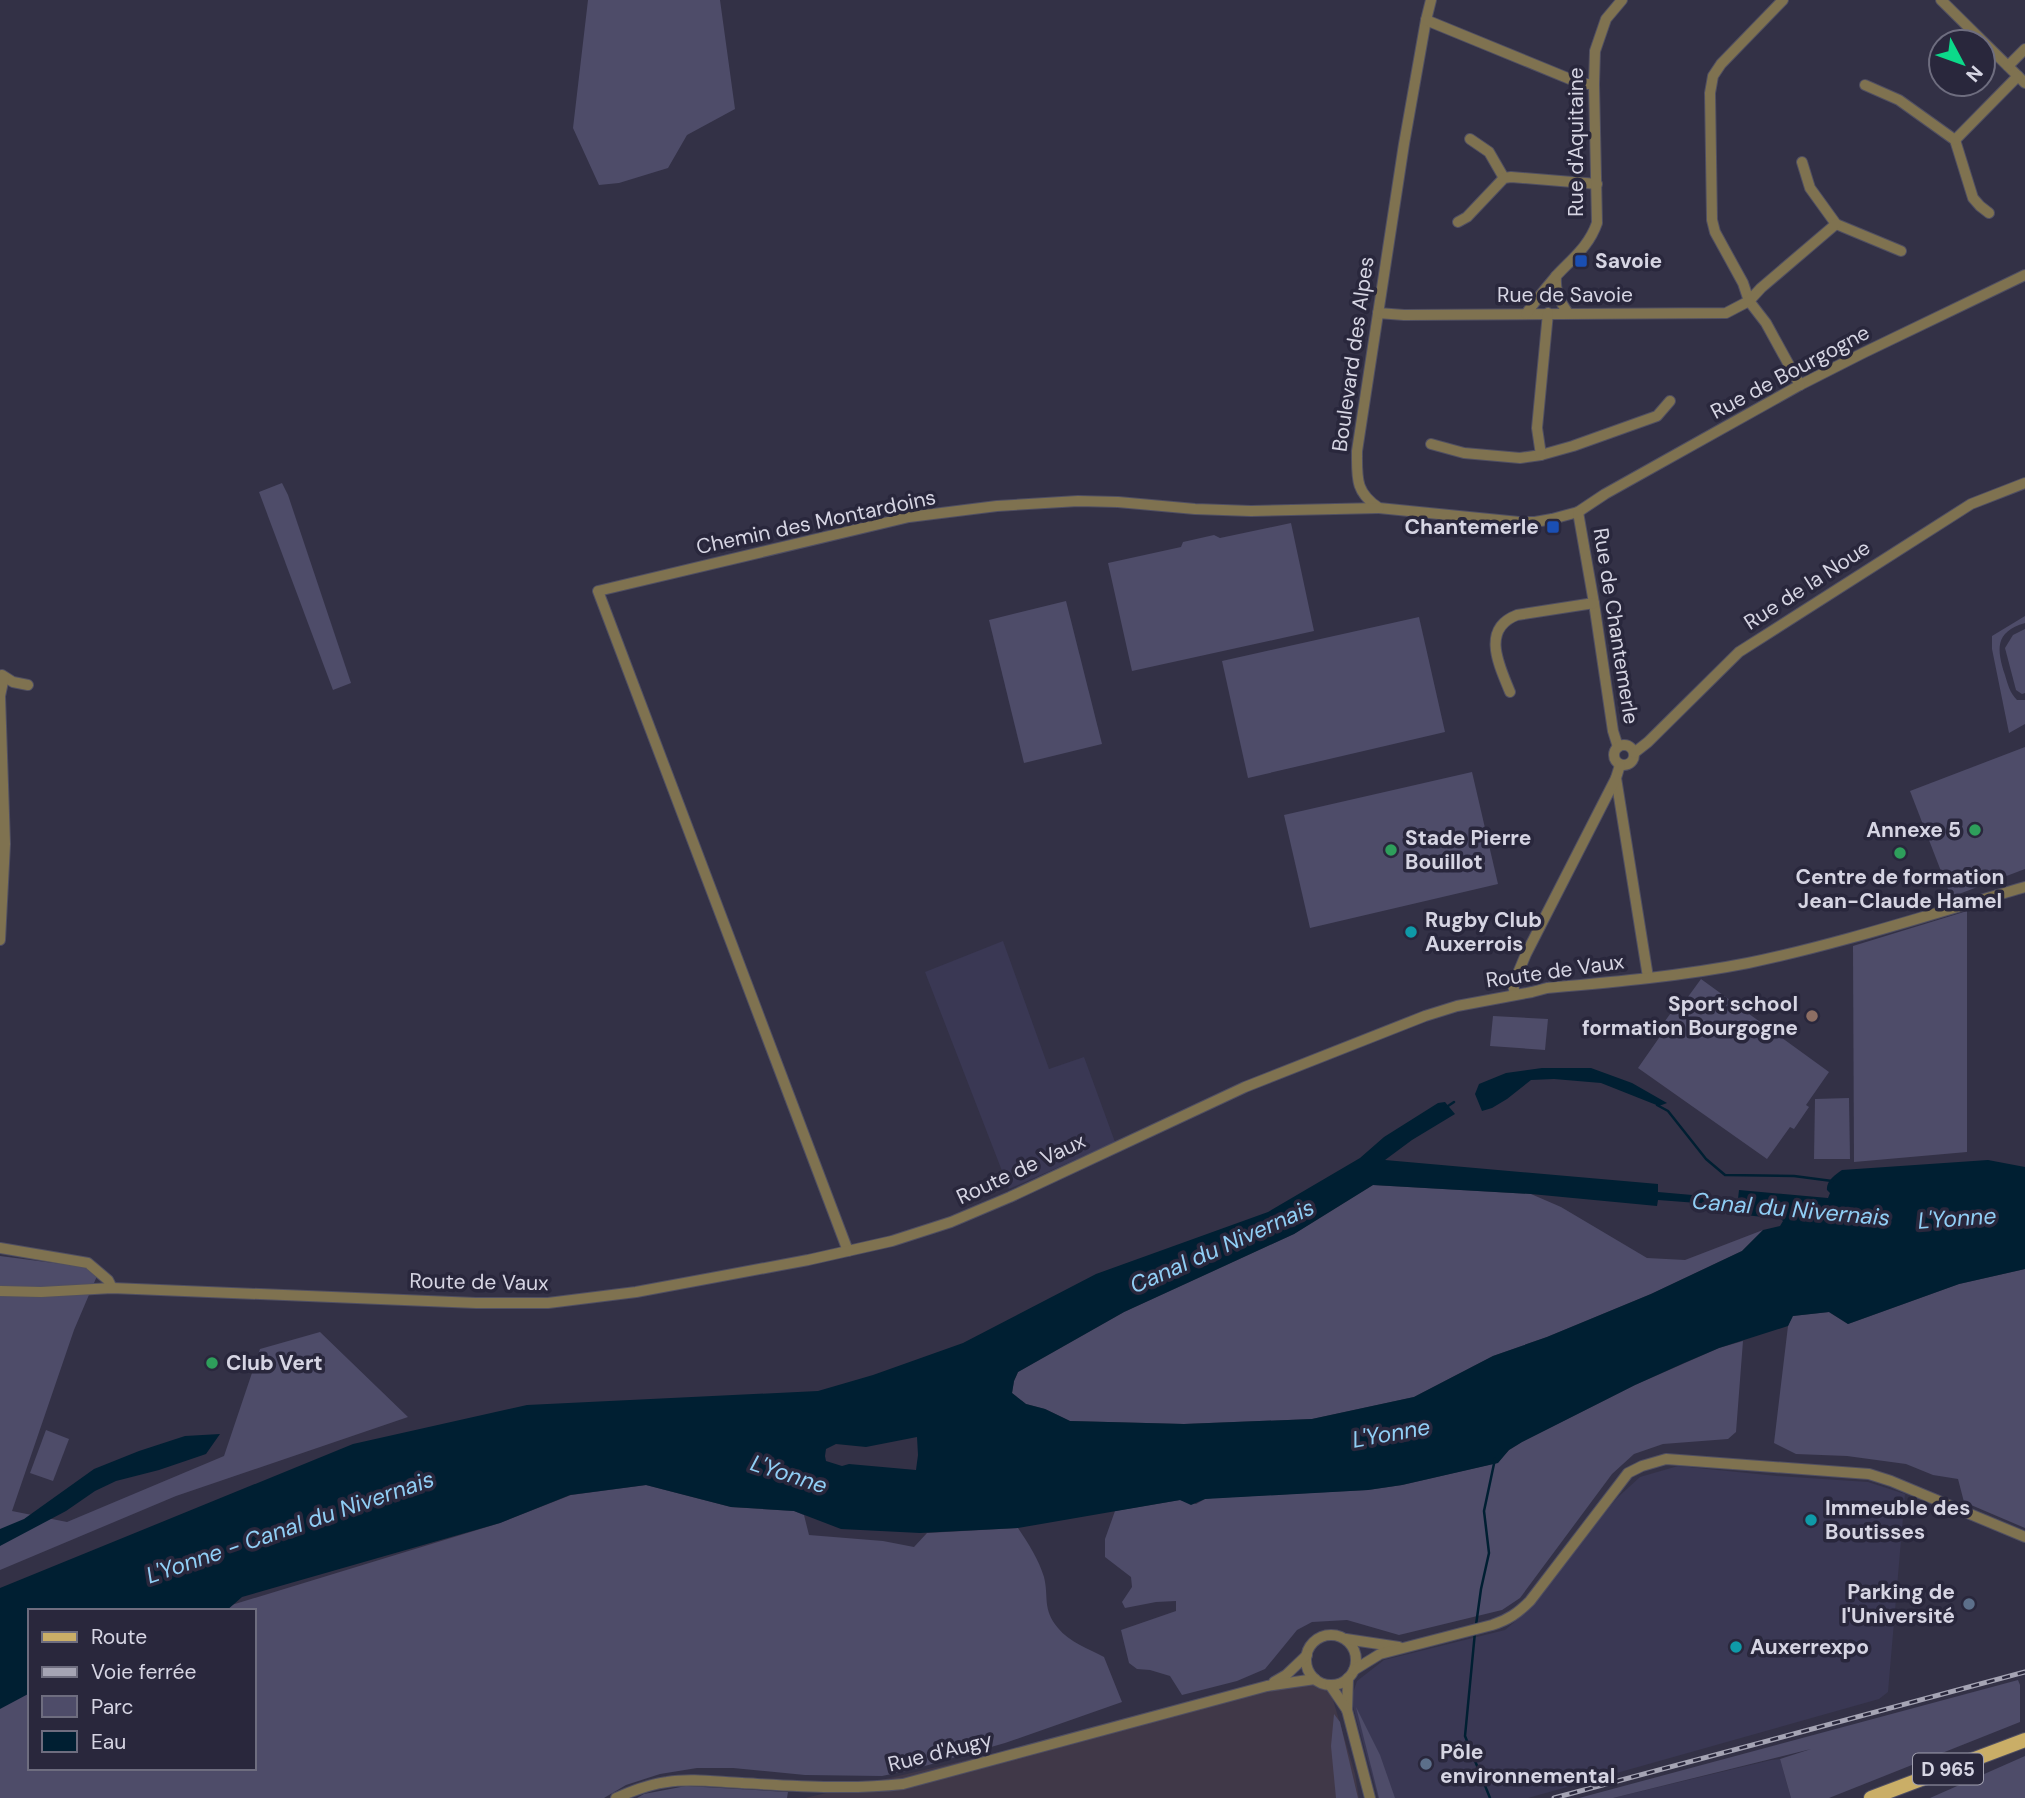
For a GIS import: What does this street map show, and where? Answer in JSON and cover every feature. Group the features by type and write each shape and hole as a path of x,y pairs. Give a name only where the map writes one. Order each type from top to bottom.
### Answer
{"main road":[{"name":"D 965","path":"1871,1798 2025,1740"}],"street":[{"name":"Boulevard des Alpes","path":"1379,508 1369,502 1360,490 1357,461 1359,434 1404,144 1431,0"},
{"name":"Rue d'Aquitaine","path":"1526,314 1556,276 1585,247 1597,223 1594,84 1598,41 1606,19 1622,0"},
{"path":"1783,0 1721,64 1713,76 1710,93 1713,226 1743,283 1749,301 1766,323 1800,385"},
{"path":"1941,0 2021,79 1955,140"},
{"path":"1426,20 1582,84 1594,84"},
{"path":"2008,66 2025,48"},
{"path":"1865,85 1899,100 1955,140 1973,198 1989,213"},
{"path":"1470,139 1489,152 1504,178"},
{"path":"1802,162 1810,188 1836,224 1901,251"},
{"path":"1458,222 1467,218 1504,178 1597,184"},
{"path":"1749,301 1836,224"},
{"name":"Rue de Bourgogne","path":"1578,512 1800,385 2025,275"},
{"path":"1556,276 1555,291 1568,313"},
{"name":"Rue de Savoie","path":"1378,313 1726,313 1749,301"},
{"path":"1541,455 1537,428 1548,313"},
{"path":"1431,444 1464,453 1520,458 1541,455 1657,416 1670,401"},
{"name":"Rue de la Noue","path":"1634,753 1739,652 1971,504 2025,483"},
{"name":"Chemin des Montardoins","path":"848,1251 598,590 909,517 997,506 1078,501 1251,511 1379,508"},
{"path":"1379,508 1519,522 1550,520 1578,512"},
{"name":"Rue de Chantemerle","path":"1578,512 1613,731 1618,747"},
{"path":"1510,692 1497,662 1495,648 1496,636 1503,623 1517,615 1594,603"},
{"path":"0,940 5,844 0,696 2,675 13,682 27,685"},
{"path":"1626,745 1634,753 1631,762 1623,766 1613,756 1618,747 1626,745"},
{"path":"1515,994 1513,985 1526,954 1616,778 1620,765"},
{"path":"1616,778 1648,978"},
{"name":"Route de Vaux","path":"0,1291 112,1288 476,1303 548,1303 636,1292 848,1251 925,1231 977,1211 1245,1087 1446,1009 1547,988 1648,978 1726,967 1790,954 2025,887"},
{"path":"0,1248 88,1263 108,1280 112,1288"},
{"path":"1330,1685 1343,1682 1380,1654 1476,1630 1505,1621 1518,1613 1628,1474 1642,1466 1666,1459 1869,1475 1900,1485 2025,1537"},
{"path":"1370,1798 1347,1710 1330,1685 1315,1679 1307,1668 1307,1655 1315,1641 1330,1634 1402,1647"},
{"path":"1346,1639 1356,1653 1347,1710"},
{"name":"Rue d'Augy","path":"1267,1686 1286,1675 1307,1655"},
{"name":"Rue d'Augy","path":"616,1798 641,1787 669,1781 842,1788 903,1784 1267,1686 1315,1679"}],"shaded area":[{"path":"1003,941 1049,1069 1084,1057 1115,1142 1009,1189 925,972"},
{"path":"1678,1466 1868,1482 1905,1494 1888,1692 1879,1699 1528,1798 1378,1798 1351,1699 1357,1681 1384,1660 1505,1630 1532,1607 1617,1498 1640,1477"},
{"path":"1300,1676 1331,1693 1355,1774 1359,1798 805,1798 1234,1697"},
{"path":"1780,1759 1791,1798 1613,1798 1771,1760"}],"green space":[{"path":"588,0 720,0 735,109 687,135 668,168 619,183 599,185 573,128"},
{"path":"282,483 351,683 333,690 259,492"},
{"path":"1291,523 1314,631 1132,671 1108,563 1181,547 1183,542 1214,535 1220,538"},
{"path":"1066,601 1102,744 1024,763 989,620"},
{"path":"2025,616 2025,623 2008,631 2000,643 2000,658 2010,689 2017,700 2025,700 2025,724 2009,733 1992,649 1992,636"},
{"path":"1419,617 1445,732 1248,778 1222,661"},
{"path":"2025,629 2025,693 2022,694 2016,690 2005,648 2013,635"},
{"name":"Annexe 5","path":"2025,747 2025,869 1951,897 1910,791"},
{"name":"Stade Pierre Bouillot","path":"1472,772 1498,884 1310,928 1284,815"},
{"path":"1967,911 1967,1152 1854,1162 1853,946"},
{"path":"1701,979 1829,1072 1806,1105 1809,1107 1794,1129 1790,1127 1767,1159 1638,1068 1661,1035 1657,1032 1673,1010 1677,1012"},
{"path":"1493,1016 1548,1019 1545,1050 1490,1046"},
{"path":"1849,1098 1850,1159 1814,1159 1815,1099"},
{"path":"1373,1185 1531,1194 1561,1207 1647,1258 1685,1260 1763,1230 1742,1251 1651,1294 1493,1356 1414,1397 1312,1419 1184,1424 1070,1421 1045,1409 1026,1404 1012,1393 1018,1372 1124,1312 1294,1234"},
{"path":"0,1256 100,1269 74,1330 12,1511 67,1522 224,1456 260,1349 320,1332 408,1417 176,1496 0,1570"},
{"path":"2025,1269 2025,1528 1964,1502 1958,1479 1933,1475 1906,1464 1847,1456 1796,1454 1774,1443 1788,1326 1792,1316 1829,1312 1848,1324 1959,1284"},
{"path":"1743,1341 1736,1432 1728,1439 1663,1444 1634,1454 1612,1474 1520,1598 1502,1610 1399,1635 1347,1620 1312,1622 1297,1630 1265,1669 1237,1681 1182,1695 1170,1676 1137,1669 1129,1663 1121,1630 1176,1611 1176,1601 1125,1608 1122,1602 1132,1587 1131,1577 1105,1557 1105,1539 1115,1511 1180,1500 1196,1504 1212,1498 1368,1490 1497,1463 1509,1450 1522,1442 1635,1385 1719,1348"},
{"path":"46,1430 69,1439 53,1481 30,1473"},
{"path":"646,1485 731,1507 794,1511 804,1515 809,1535 883,1541 914,1547 927,1533 1018,1528 1042,1571 1048,1609 1053,1621 1068,1637 1104,1657 1122,1702 1005,1743 882,1776 805,1775 733,1768 697,1768 660,1774 626,1785 604,1798 0,1798 0,1675 28,1667 28,1770 256,1770 256,1609 219,1609 500,1523 571,1495"},
{"path":"2018,1680 2020,1722 1829,1798 1791,1798 1780,1759 1811,1749 1613,1798 1579,1798"},
{"path":"1356,1707 1380,1755 1395,1798 1379,1798"},
{"path":"1334,1714 1340,1722 1358,1798 1336,1798 1331,1746"},
{"path":"2025,1756 2025,1798 1930,1798"},
{"path":"686,1786 788,1792 787,1798 637,1798 644,1794"}],"water":[{"path":"1542,1068 1591,1068 1632,1083 1667,1103 1659,1106 1601,1083 1554,1079 1531,1080 1507,1099 1482,1111 1475,1094 1479,1084 1506,1073"},
{"path":"1445,1102 1455,1114 1385,1160 1658,1184 1658,1192 1738,1199 1739,1190 1828,1198 1828,1184 1842,1170 1988,1160 2025,1167 2025,1269 1959,1284 1848,1324 1829,1312 1793,1316 1788,1326 1719,1348 1635,1385 1522,1442 1509,1450 1498,1463 1402,1485 1368,1490 1205,1499 1191,1505 1180,1500 1018,1528 920,1533 841,1529 794,1511 731,1507 646,1485 570,1495 500,1523 242,1597 228,1609 28,1609 28,1694 0,1709 0,1588 353,1444 527,1405 818,1391 873,1375 963,1343 1096,1274 1268,1212 1360,1158 1384,1137 1438,1103","holes":["1373,1185 1531,1194 1657,1206 1658,1200 1737,1206 1737,1214 1783,1221 1780,1226 1763,1230 1742,1251 1651,1294 1493,1356 1414,1397 1312,1419 1184,1424 1070,1421 1045,1409 1026,1404 1012,1393 1018,1372 1124,1312 1294,1234","917,1437 916,1470 849,1464 842,1466 826,1461 825,1456 826,1449 836,1444 866,1447"]},
{"path":"220,1434 206,1454 116,1481 0,1546 0,1529 24,1519 94,1469 185,1436"}],"waterway":[{"path":"1445,1108 1454,1102"},
{"path":"1657,1105 1668,1111 1706,1159 1725,1175 1794,1176 1832,1181"},
{"path":"1476,1625 1489,1553 1484,1511 1495,1459"},
{"path":"1475,1632 1465,1736 1490,1798"}],"railway":[{"path":"1554,1798 2025,1672"}],"place":[{"name":"Savoie","path":"1581,261"},
{"name":"Chantemerle","path":"1553,527"},
{"name":"Annexe 5","path":"1975,830"},
{"name":"Stade Pierre Bouillot","path":"1391,850"},
{"name":"Centre de formation Jean-Claude Hamel","path":"1900,853"},
{"name":"Rugby Club Auxerrois","path":"1411,932"},
{"name":"Sport school formation Bourgogne","path":"1812,1016"},
{"name":"Club Vert","path":"212,1363"},
{"name":"Immeuble des Boutisses","path":"1811,1520"},
{"name":"Parking de l'Université","path":"1969,1604"},
{"name":"Auxerrexpo","path":"1736,1647"},
{"name":"Pôle environnemental","path":"1426,1764"}],"water label":[{"name":"Canal du Nivernais","path":"1791,1209"},
{"name":"L'Yonne","path":"1957,1218"},
{"name":"Canal du Nivernais","path":"1222,1246"},
{"name":"L'Yonne","path":"1391,1433"},
{"name":"L'Yonne","path":"789,1474"},
{"name":"L'Yonne - Canal du Nivernais","path":"290,1527"}]}
